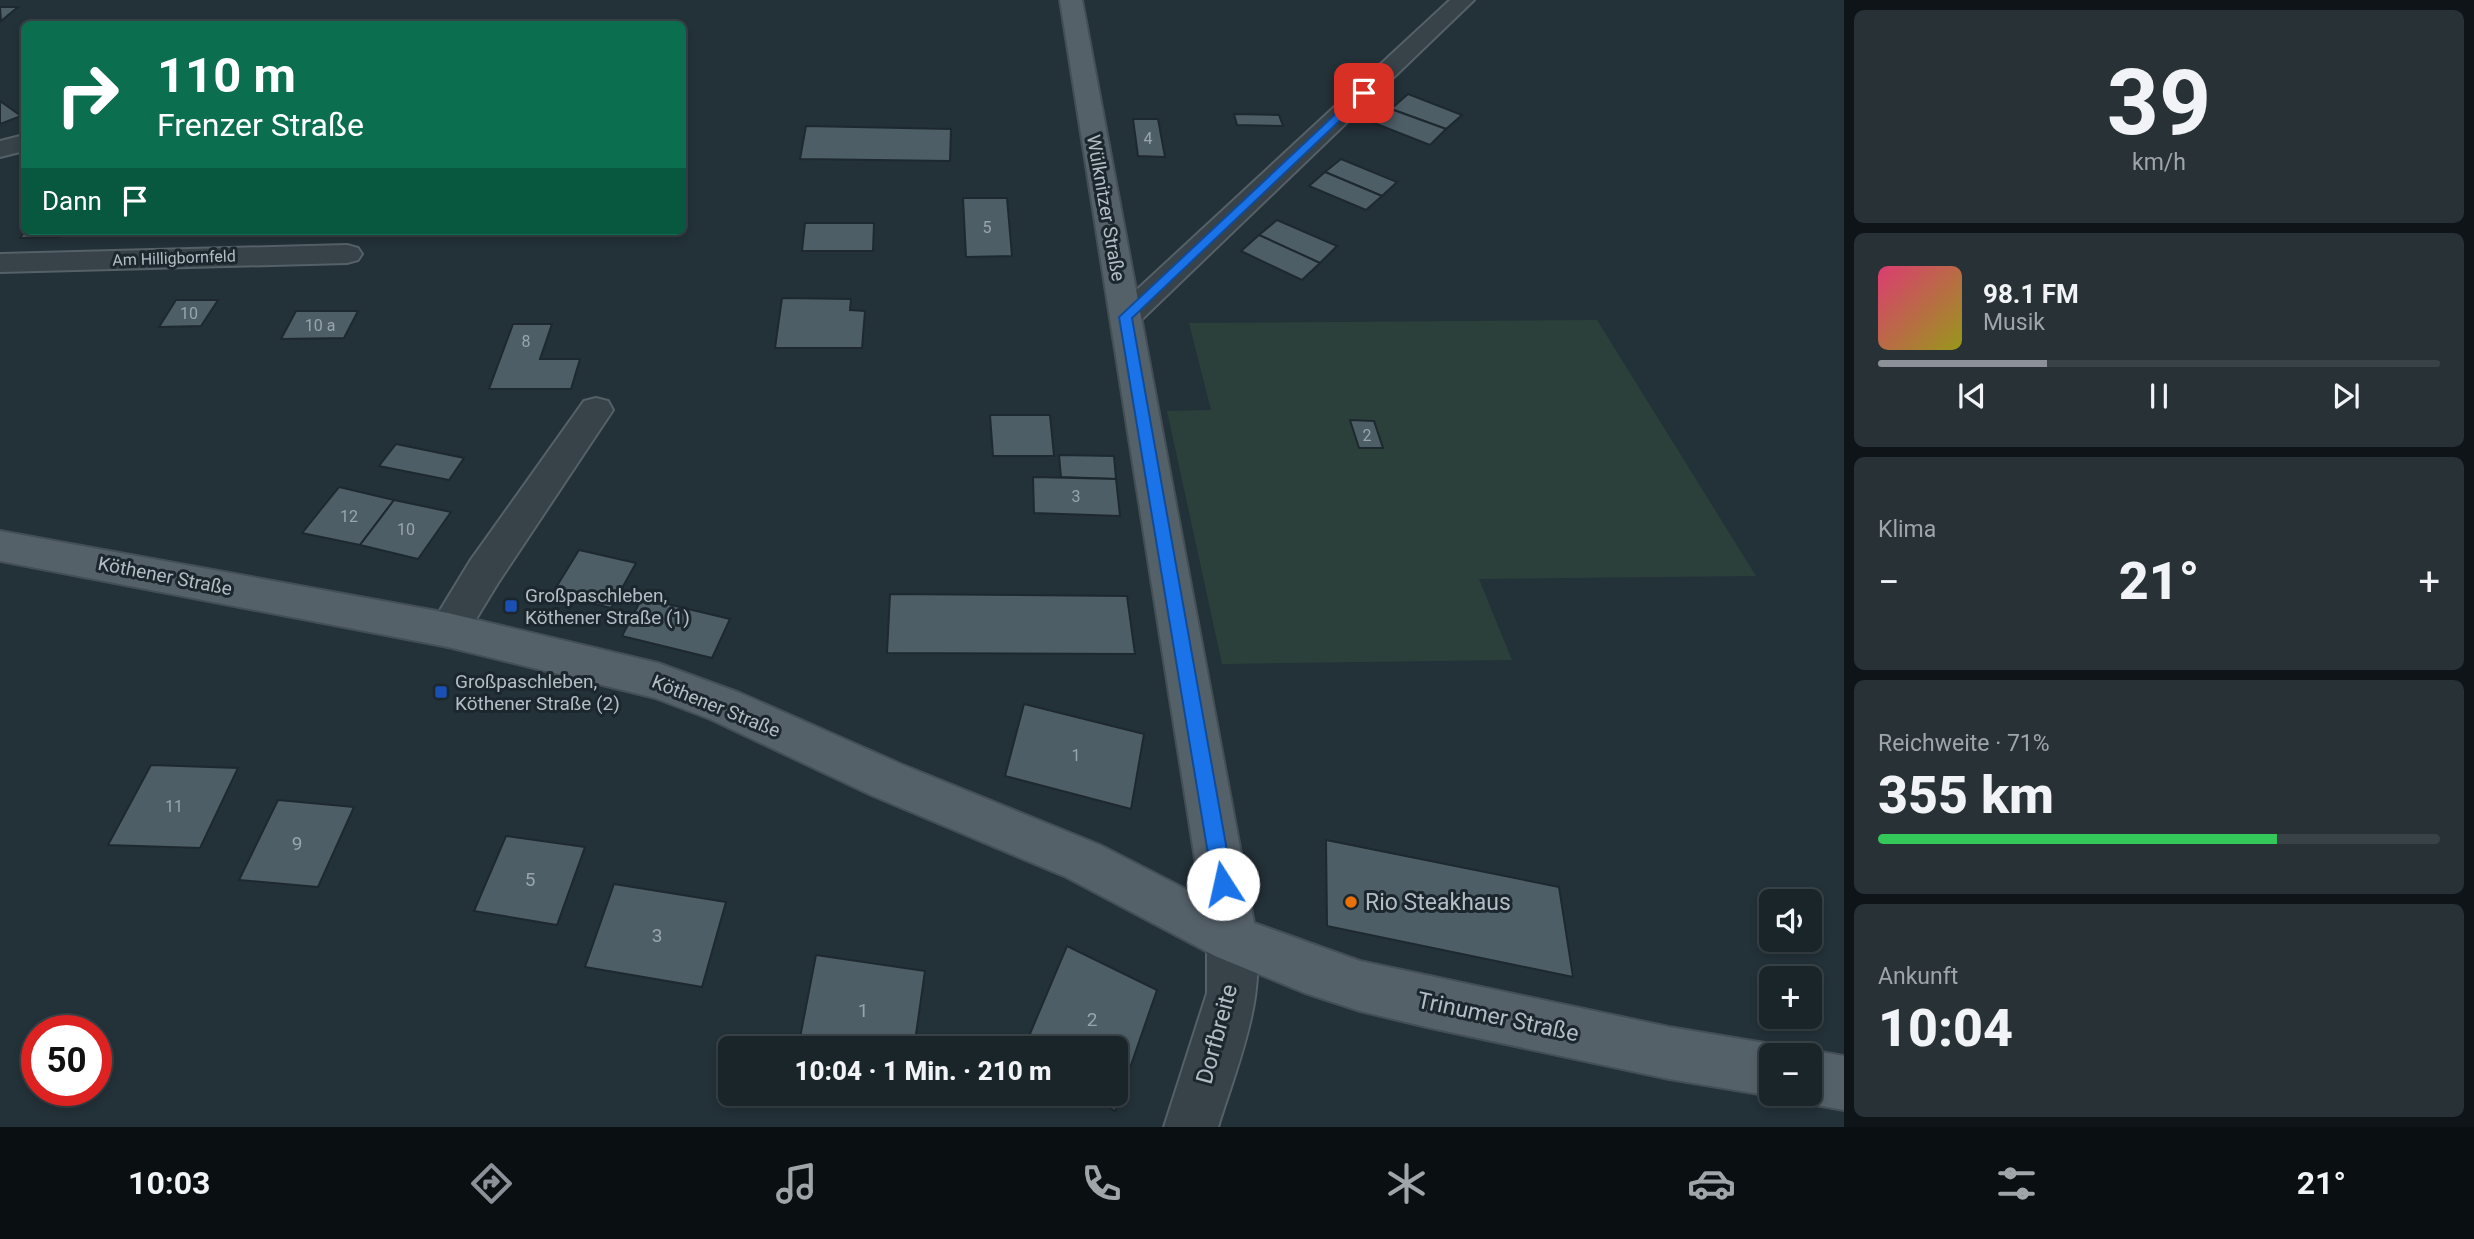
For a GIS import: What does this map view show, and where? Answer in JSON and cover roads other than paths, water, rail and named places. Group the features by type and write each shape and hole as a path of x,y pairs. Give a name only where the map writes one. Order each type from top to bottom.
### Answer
{"main road":[{"name":"Wülknitzer Straße","path":"1071,0 1232,939"},
{"name":"Köthener Straße","path":"0,546 448,630 658,681 725,706 887,780 1083,861 1232,939"},
{"name":"Trinumer Straße","path":"1232,939 1360,986 1669,1053 1759,1068"},
{"path":"1822,1079 1844,1083"}],"street":[{"path":"1126,317 1463,0"},
{"path":"0,149 21,144"},
{"path":"0,171 21,170"},
{"name":"Am Hilligbornfeld","path":"0,263 347,254"},
{"path":"448,630 484,572 596,410"},
{"name":"Dorfbreite","path":"1191,1127 1232,993 1232,939"}],"place":[{"name":"Großpaschleben, Köthener Straße (1)","path":"511,606"},
{"name":"Großpaschleben, Köthener Straße (2)","path":"441,692"},
{"name":"Rio Steakhaus","path":"1351,902"}]}
